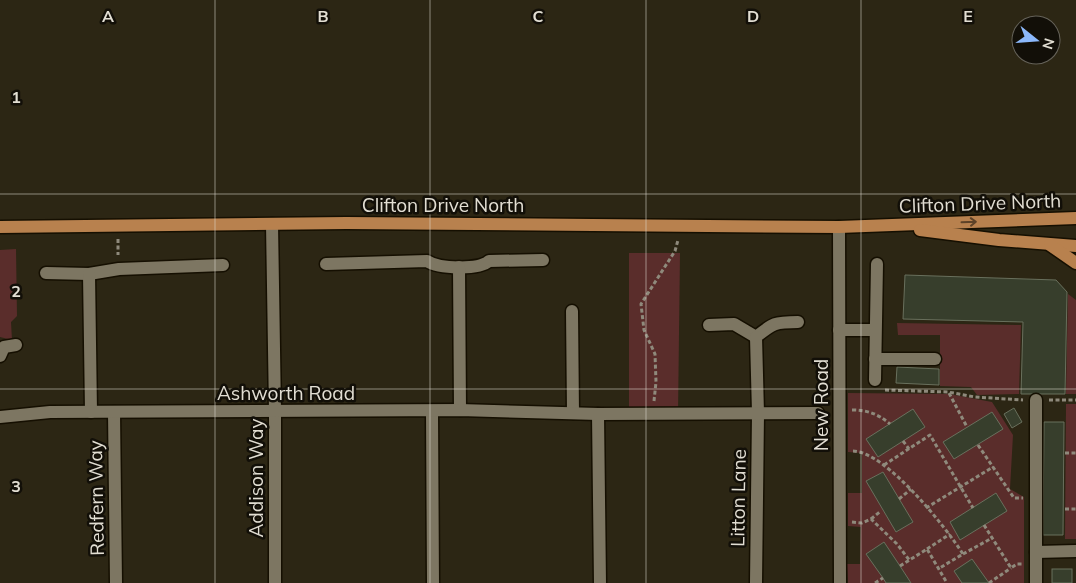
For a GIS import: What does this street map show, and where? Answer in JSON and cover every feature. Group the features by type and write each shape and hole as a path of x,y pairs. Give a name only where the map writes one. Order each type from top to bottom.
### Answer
{"main road":[{"name":"Clifton Drive North","path":"0,227 272,224 886,226 1076,218"},
{"name":"Clifton Drive North","path":"886,226 999,240 1076,246"},
{"path":"1050,245 1076,263"}],"street":[{"name":"Addison Way","path":"272,224 275,583"},
{"name":"New Road","path":"839,226 840,583"},
{"path":"326,264 427,261 433,265 459,267 484,265 489,261 543,260"},
{"path":"876,385 877,264"},
{"path":"46,273 89,274 119,269 223,265"},
{"path":"459,267 460,410"},
{"path":"89,274 91,412"},
{"path":"572,312 573,413"},
{"path":"756,337 770,325 777,322 798,322"},
{"path":"709,325 734,324 756,337"},
{"path":"839,330 875,330"},
{"path":"756,337 758,413"},
{"path":"875,359 935,359"},
{"path":"1036,400 1036,583"},
{"name":"Ashworth Road","path":"0,417 50,412 460,410 598,414 818,413"},
{"path":"432,411 433,583"},
{"name":"Redfern Way","path":"114,412 116,583"},
{"name":"Litton Lane","path":"756,583 758,413"},
{"path":"598,414 600,583"},
{"path":"1036,558 1076,551"}],"path":[{"path":"652,414 656,382 655,354 644,330 642,304 674,251 683,225"},
{"path":"117,226 119,269"},
{"path":"876,385 948,392 989,399 1076,400"},
{"path":"948,392 968,427"},
{"path":"839,410 866,410 879,415 890,424"},
{"path":"884,465 930,435 973,508"},
{"path":"903,441 909,449"},
{"path":"978,444 1014,498 1036,498"},
{"path":"840,451 861,451 884,465 911,489 950,534 963,554"},
{"path":"1065,453 1076,453"},
{"path":"926,508 993,467"},
{"path":"899,499 911,489"},
{"path":"1065,509 1076,508"},
{"path":"840,522 862,523 881,511"},
{"path":"871,518 910,560"},
{"path":"984,525 1011,568"},
{"path":"900,566 950,534"},
{"path":"938,570 992,538"},
{"path":"927,549 947,583"},
{"path":"988,583 1017,564 1036,558"},
{"path":"875,583 882,578"}],"shaded area":[{"path":"16,249 17,316 11,322 12,340 0,337 0,250"},
{"path":"629,253 680,253 678,414 629,414"},
{"path":"1068,294 1076,300 1076,394 1066,394"},
{"path":"897,323 1021,325 1019,394 977,395 971,387 940,386 940,335 898,335"},
{"path":"848,393 949,394 992,402 1013,435 1010,489 1024,497 1024,583 848,583 847,564 860,564 861,527 848,526 848,493 862,493 862,453 848,452"},
{"path":"1066,404 1076,404 1076,539 1065,539"}],"building":[{"path":"905,275 1056,280 1067,292 1065,394 1021,394 1023,322 903,319"},
{"path":"897,367 939,369 939,385 896,383"},
{"path":"1014,408 1022,422 1012,428 1004,414"},
{"path":"913,409 925,427 878,457 866,439"},
{"path":"992,412 1003,429 954,459 943,442"},
{"path":"1044,422 1064,422 1063,535 1043,535"},
{"path":"883,472 913,522 896,532 866,481"},
{"path":"996,493 1007,511 960,540 950,522"},
{"path":"884,542 911,583 886,583 866,554"},
{"path":"972,559 989,583 962,583 954,571"},
{"path":"1052,569 1072,569 1072,583 1052,583"}]}
